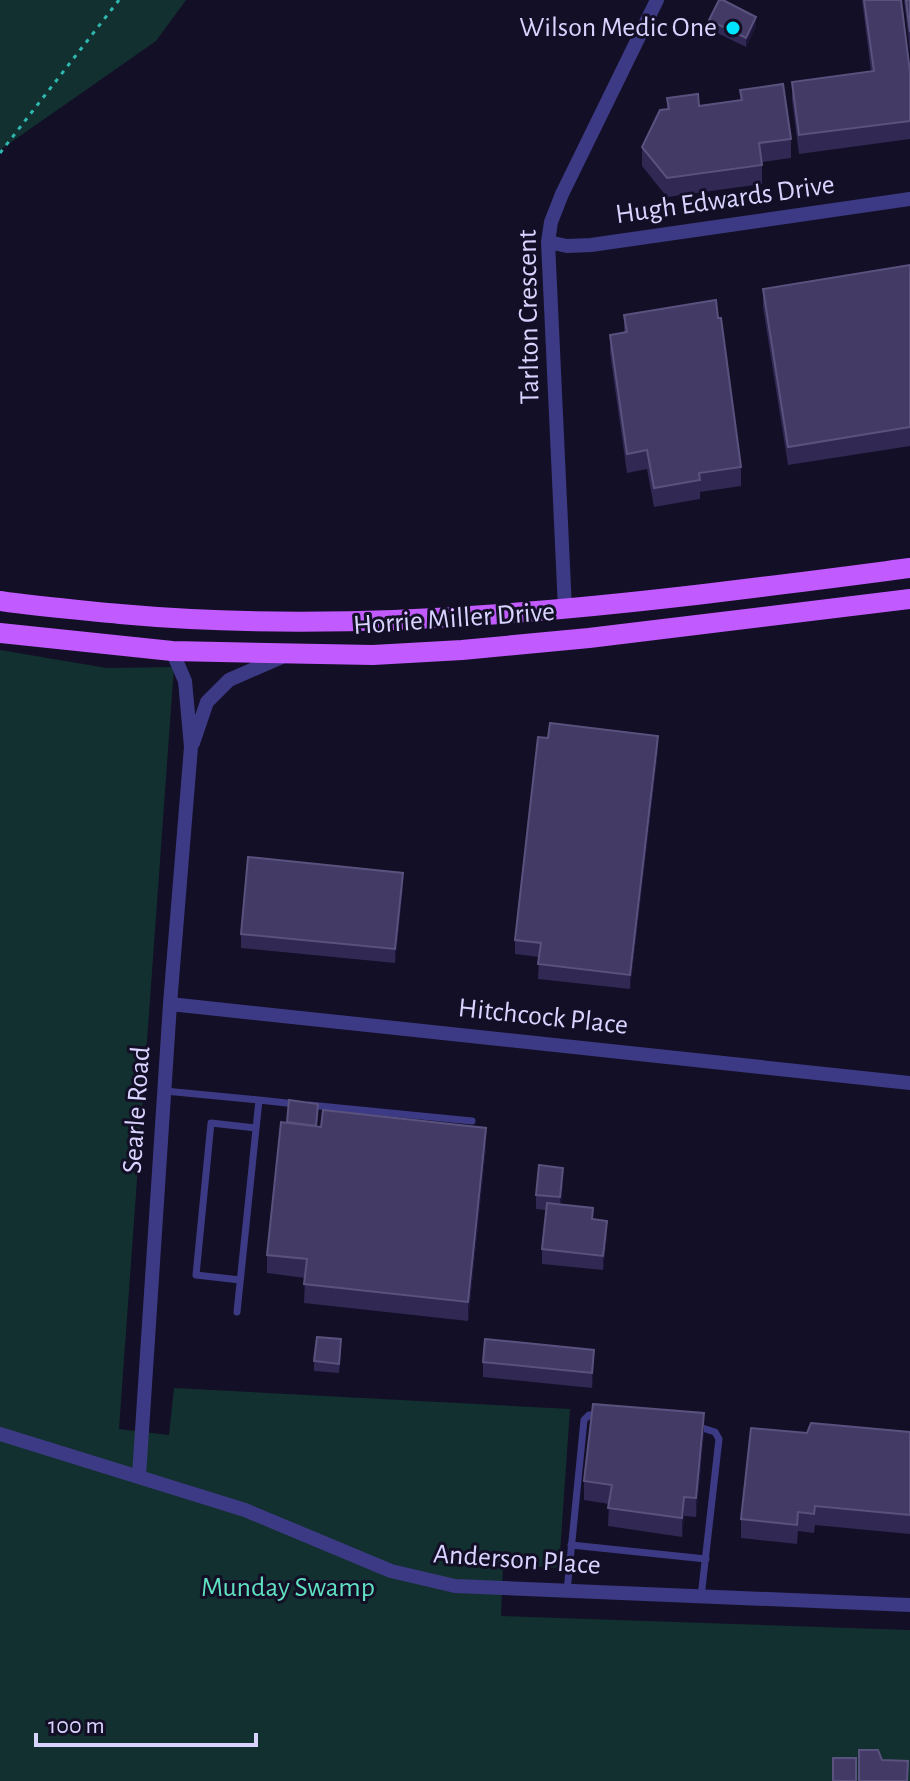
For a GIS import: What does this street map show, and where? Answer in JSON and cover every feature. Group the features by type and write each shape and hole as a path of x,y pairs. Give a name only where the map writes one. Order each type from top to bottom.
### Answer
{"main road":[{"name":"Horrie Miller Drive","path":"0,601 199,621 457,619 910,568"},
{"name":"Horrie Miller Drive","path":"0,633 172,651 373,655 589,638 910,599"}],"street":[{"name":"Tarlton Crescent","path":"565,609 548,242 551,222 657,0"},
{"name":"Hugh Edwards Drive","path":"548,242 567,246 591,245 910,199"},
{"name":"Searle Road","path":"139,1476 170,1004 191,747 185,681 172,651"},
{"name":"Searle Road","path":"191,747 207,702 229,680 286,655"},
{"name":"Hitchcock Place","path":"170,1004 910,1083"},
{"name":"Anderson Place","path":"0,1434 245,1510 411,1577 479,1589 910,1605"}],"lane":[{"path":"165,1091 472,1121"},
{"path":"237,1312 259,1100"},
{"path":"240,1280 196,1275 211,1123 256,1128"},
{"path":"567,1591 584,1420 589,1415 614,1417"},
{"path":"691,1426 706,1427 715,1432 719,1439 701,1597"},
{"path":"571,1545 706,1559"}],"path":[{"path":"0,153 119,0"}],"green space":[{"path":"0,0 186,0 156,41 0,150"},
{"name":"Munday Swamp","path":"0,650 107,668 174,667 119,1429 169,1435 174,1388 570,1409 559,1568 503,1565 501,1616 910,1630 910,1781 0,1781"}],"building":[{"path":"719,0 756,17 746,38 709,20"},
{"path":"864,0 901,0 910,72 910,121 799,135 792,82 874,71"},
{"path":"906,0 910,0 910,32"},
{"path":"783,84 791,139 759,143 762,165 667,178 642,147 660,110 669,109 667,98 698,94 699,106 742,100 740,90"},
{"path":"910,265 910,427 788,447 763,289"},
{"path":"716,300 741,467 699,473 700,480 654,488 647,450 627,454 610,335 627,332 624,315"},
{"path":"550,723 658,736 630,975 538,964 541,943 515,940 538,737 548,738"},
{"path":"248,857 403,873 395,949 241,934"},
{"path":"289,1100 318,1104 316,1126 287,1122"},
{"path":"323,1110 486,1128 468,1302 304,1284 307,1259 267,1255 281,1122 321,1127"},
{"path":"539,1165 563,1168 560,1197 536,1195"},
{"path":"547,1203 593,1208 592,1219 607,1221 603,1256 542,1249"},
{"path":"317,1337 341,1339 339,1364 314,1361"},
{"path":"485,1339 594,1350 592,1373 483,1362"},
{"path":"593,1404 704,1413 696,1498 684,1497 682,1518 608,1508 612,1485 584,1481"},
{"path":"811,1423 910,1432 910,1515 815,1506 814,1514 798,1512 797,1525 741,1519 751,1428 807,1433"},
{"path":"859,1750 878,1750 882,1760 908,1761 907,1781 859,1781"},
{"path":"833,1758 856,1758 856,1781 833,1781"}],"place":[{"name":"Wilson Medic One","path":"733,28"}]}
